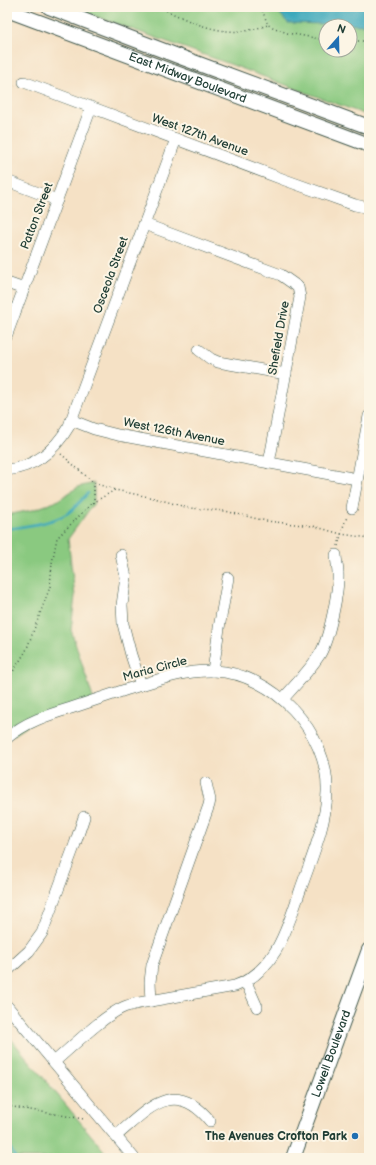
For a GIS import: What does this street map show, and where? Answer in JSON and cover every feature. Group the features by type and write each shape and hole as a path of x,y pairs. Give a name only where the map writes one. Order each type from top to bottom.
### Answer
{"main road":[{"name":"East Midway Boulevard","path":"49,7 369,128"},
{"name":"East Midway Boulevard","path":"7,10 369,145"},
{"name":"Lowell Boulevard","path":"294,1158 369,950"}],"street":[{"name":"West 127th Avenue","path":"24,82 341,200 369,208"},
{"name":"Patton Street","path":"7,334 91,108"},
{"name":"Osceola Street","path":"72,420 176,139"},
{"path":"7,181 57,200"},
{"name":"Shefield Drive","path":"144,224 281,275 302,285 269,463"},
{"path":"7,283 24,289"},
{"path":"199,350 211,359 218,362 286,374"},
{"path":"352,508 369,416"},
{"path":"7,470 15,469 35,462 53,448 72,420"},
{"name":"West 126th Avenue","path":"72,420 94,429 118,435 357,479"},
{"path":"121,554 126,577 122,605 123,624 141,685"},
{"path":"282,699 314,661 328,635 337,587 338,574 336,555"},
{"path":"214,671 219,628 228,578"},
{"name":"Maria Circle","path":"7,738 38,718 141,685 192,672 225,672 250,679 268,689 282,699 302,718 314,738 320,753 325,774 327,790 324,818 284,934 269,961 246,982 235,986 124,1007 113,1013 54,1062"},
{"path":"151,1001 150,982 152,965 209,805 210,800 206,783"},
{"path":"7,971 29,951 42,933 76,844 84,817"},
{"path":"246,982 257,1007"},
{"path":"7,1006 134,1158"},
{"path":"116,1136 151,1107 159,1102 170,1099 185,1101 195,1105 210,1121"}],"path":[{"path":"159,7 190,22 212,29 229,32 246,31 268,24 287,33 318,39"},
{"path":"262,7 268,24"},
{"path":"358,41 369,41"},
{"path":"53,448 94,483 115,490 154,498 189,508 225,511 266,521 312,526 341,534 369,538"},
{"path":"94,483 94,503"},
{"path":"7,681 26,651 50,587 52,562 57,538 94,503 115,490"},
{"path":"336,555 344,524 352,508"},
{"path":"7,1106 84,1119"}],"green space":[{"path":"69,7 369,7 369,116 227,63"},
{"path":"94,483 94,503 68,539 75,596 71,630 94,701 39,718 7,739 7,515 32,510 55,502 78,487"},
{"path":"7,1034 110,1158 7,1158"}],"water":[{"path":"274,7 369,7 369,25 358,25 358,18 318,18 318,24 288,23"}],"waterway":[{"path":"7,529 38,524 61,517 73,509 88,493"},
{"path":"7,1141 15,1158"}],"place":[{"name":"The Avenues Crofton Park","path":"355,1136"}]}
